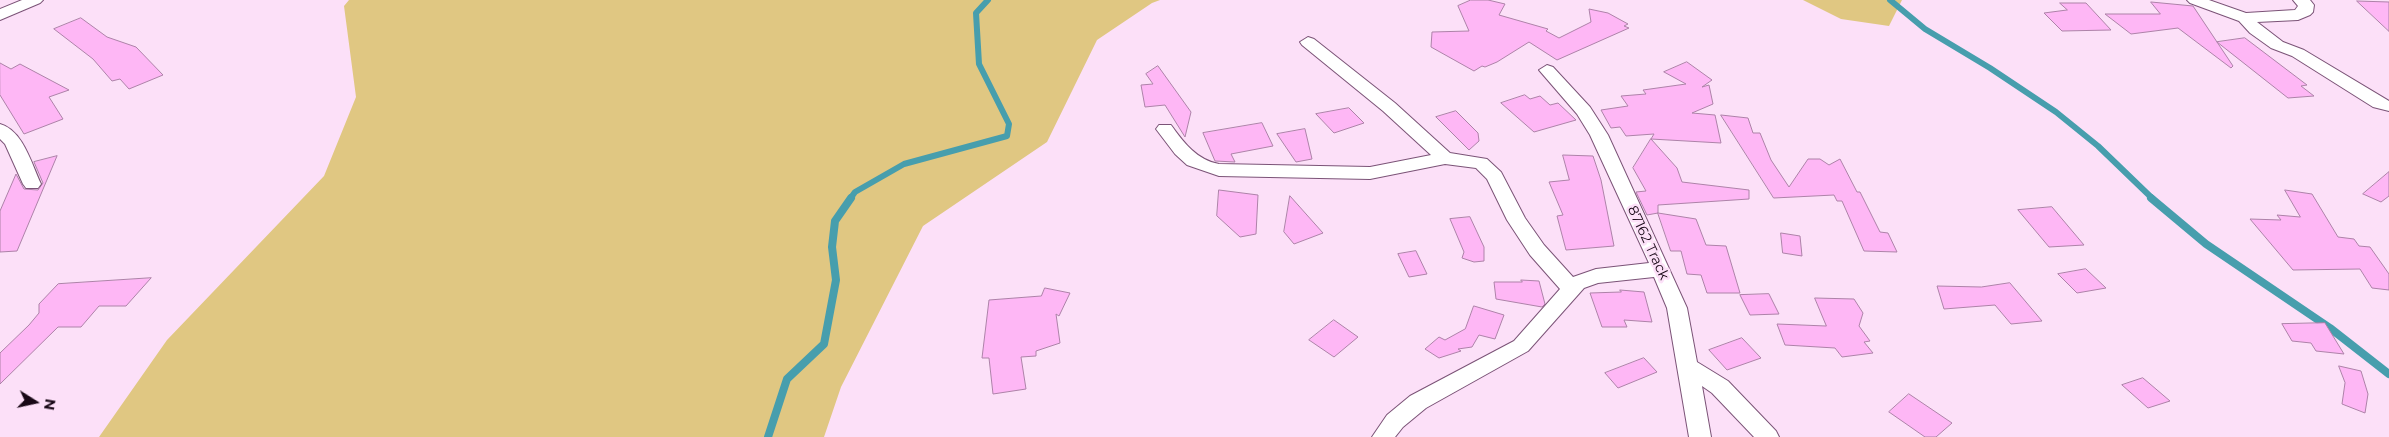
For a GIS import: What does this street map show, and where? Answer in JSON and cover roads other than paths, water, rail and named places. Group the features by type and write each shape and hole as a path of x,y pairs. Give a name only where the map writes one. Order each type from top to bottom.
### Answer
{"street":[{"path":"0,15 36,0"},
{"path":"2195,0 2245,18 2298,15 2305,12 2306,5 2301,0"},
{"path":"2245,18 2256,30 2277,45 2298,53 2379,103 2389,106"},
{"path":"1308,42 1389,107 1444,158"},
{"name":"87162 Track","path":"1547,70 1584,111 1599,136 1661,269 1677,308 1700,437"},
{"path":"0,128 13,142 32,184"},
{"path":"1165,129 1182,154 1191,160 1218,170 1370,173 1444,158 1481,163 1488,167 1502,186 1516,220 1537,250 1572,289"},
{"path":"1383,437 1395,421 1418,402 1521,346 1572,289 1584,280 1596,276 1661,269"},
{"path":"1688,368 1720,387 1768,437"}],"waterway":[{"path":"850,199 855,192 904,164 1007,136 1009,124 979,64 976,13 988,0"},
{"path":"1890,0 1925,29 1990,68 2056,112 2098,146 2153,199"},
{"path":"768,437 787,379 824,344 836,280 832,247 835,221 851,198"},
{"path":"2151,198 2206,244 2330,328 2389,374"}]}
